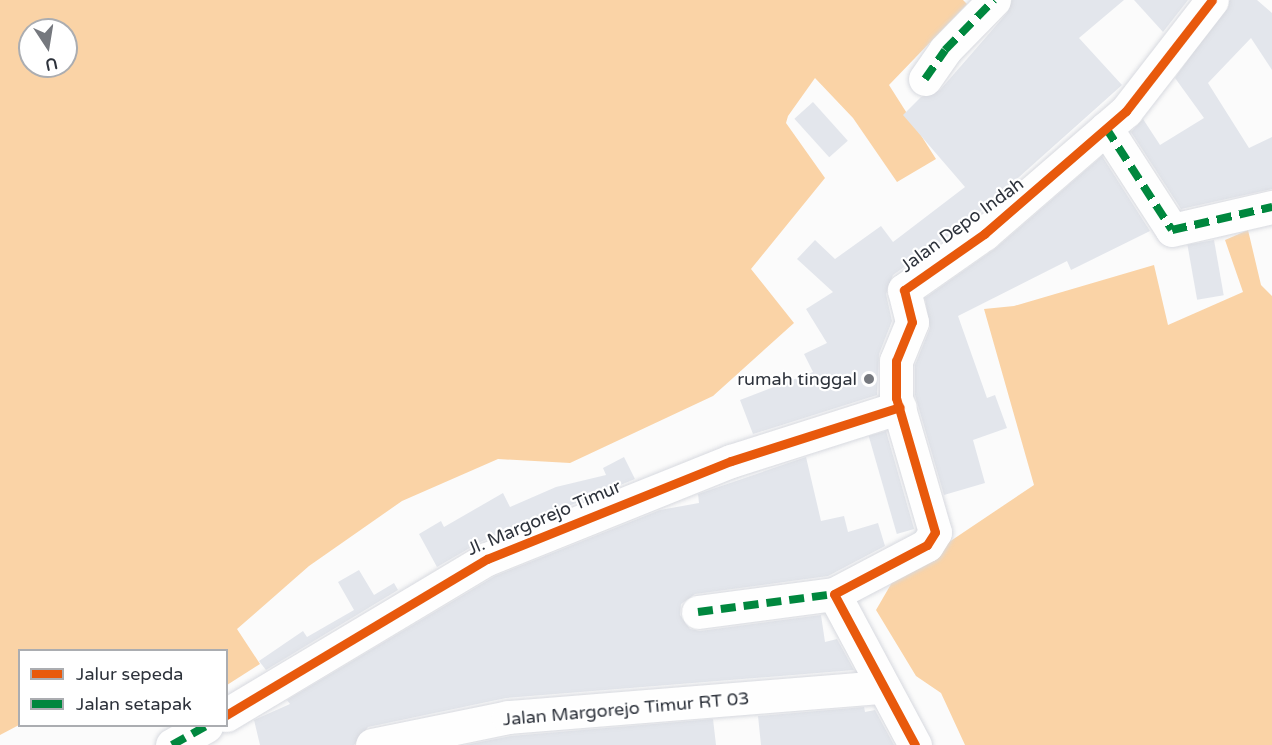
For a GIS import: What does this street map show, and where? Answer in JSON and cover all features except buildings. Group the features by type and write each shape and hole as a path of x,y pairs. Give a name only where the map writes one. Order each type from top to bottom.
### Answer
{"street":[{"path":"925,79 945,50 994,0"},
{"name":"Jalan Depo Indah","path":"834,594 927,545 935,532 900,407 894,374 912,322 904,290 984,234 1106,129 1151,83 1212,0"},
{"path":"1106,129 1172,230 1272,207"},
{"name":"Jl. Margorejo Timur","path":"228,714 465,568 683,479 900,407"},
{"path":"698,612 834,594 915,745"},
{"name":"Jalan Margorejo Timur RT 03","path":"372,745 508,717 882,687"},
{"path":"172,745 204,727"}],"shaded area":[{"path":"0,0 963,0 967,4 889,85 936,159 897,182 853,118 815,78 788,116 786,123 825,178 751,269 794,323 713,396 570,463 498,459 402,501 309,566 237,629 260,664 228,684 228,649 18,649 18,726 0,735"},
{"path":"1248,230 1261,285 1272,296 1272,745 965,745 941,693 916,676 876,610 894,579 1034,485 984,309 1014,306 1154,265 1168,325 1243,292 1225,240"}],"marked path":[{"path":"925,79 945,50 994,0"},
{"path":"1106,128 1172,230 1272,207"},
{"path":"698,612 834,594"},
{"path":"172,745 204,727"}],"cycle path":[{"path":"915,745 834,594 927,545 935,532 896,398 896,361 912,322 904,290 984,234 1126,111 1212,0"},
{"path":"228,714 487,559 731,461 900,407"}],"place":[{"name":"rumah tinggal","path":"869,379"}]}
